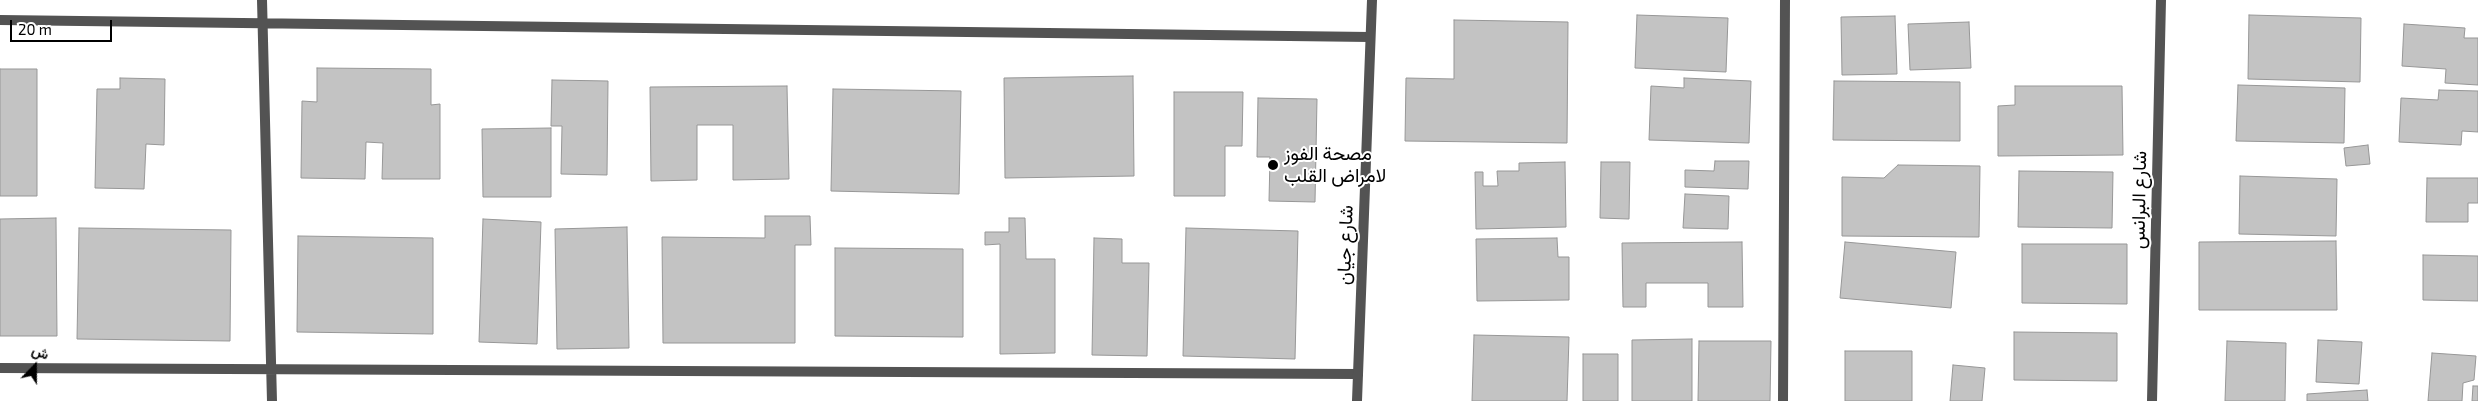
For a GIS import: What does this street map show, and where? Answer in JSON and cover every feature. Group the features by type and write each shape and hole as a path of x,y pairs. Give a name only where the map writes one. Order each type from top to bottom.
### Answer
{"street":[{"path":"262,0 272,401"},
{"name":"شارع جيان","path":"1357,401 1372,0"},
{"path":"1783,401 1785,0"},
{"name":"شارع البرانس","path":"2152,401 2161,0"},
{"path":"0,20 1370,37"},
{"path":"0,368 1358,374"}],"building":[{"path":"1637,15 1728,18 1726,72 1635,68"},
{"path":"2249,15 2361,18 2360,82 2248,79"},
{"path":"1895,16 1897,74 1842,75 1841,17"},
{"path":"1454,20 1568,22 1567,143 1405,141 1406,78 1454,79"},
{"path":"1969,22 1971,68 1910,70 1908,24"},
{"path":"2404,24 2465,28 2464,38 2478,38 2478,85 2445,83 2446,69 2402,66"},
{"path":"317,68 431,69 431,105 440,104 440,179 382,179 383,143 366,142 365,179 301,178 302,101 317,102"},
{"path":"0,69 37,69 37,196 0,196"},
{"path":"1133,76 1134,176 1005,178 1004,78"},
{"path":"120,78 165,79 164,145 146,144 144,189 95,188 97,89 120,89"},
{"path":"1684,78 1751,81 1749,143 1649,140 1651,86 1684,88"},
{"path":"552,80 608,81 607,175 561,174 562,126 551,126"},
{"path":"1834,81 1960,82 1960,141 1833,140"},
{"path":"2238,85 2345,88 2344,143 2236,141"},
{"path":"787,86 789,179 733,180 733,125 697,125 697,180 651,181 650,87"},
{"path":"2015,86 2122,86 2123,155 1998,156 1998,106 2015,105"},
{"path":"833,89 961,91 959,194 831,191"},
{"path":"2439,90 2478,91 2478,132 2462,131 2461,145 2399,142 2401,98 2438,100"},
{"path":"1174,92 1243,92 1242,146 1225,146 1225,196 1174,196"},
{"path":"1258,98 1317,99 1315,202 1269,201 1270,157 1257,157"},
{"path":"551,128 551,197 483,197 482,129"},
{"path":"2368,145 2370,164 2346,166 2344,148"},
{"path":"1715,161 1749,161 1748,189 1685,187 1685,170 1714,171"},
{"path":"1565,162 1566,227 1476,229 1475,172 1483,172 1483,186 1498,186 1497,171 1519,171 1519,163"},
{"path":"1601,162 1630,162 1629,219 1600,218"},
{"path":"1898,165 1980,166 1979,237 1842,236 1842,177 1884,178"},
{"path":"2019,171 2113,172 2112,228 2018,227"},
{"path":"2240,176 2337,179 2336,236 2239,234"},
{"path":"2427,178 2478,178 2478,203 2468,203 2468,222 2426,222"},
{"path":"1685,194 1729,196 1728,229 1683,228"},
{"path":"765,216 810,216 811,245 795,245 795,343 663,343 662,237 765,238"},
{"path":"56,218 57,336 0,336 0,219"},
{"path":"1009,218 1025,218 1026,259 1055,259 1055,353 1000,354 1000,244 985,245 985,232 1009,232"},
{"path":"483,219 541,222 537,344 479,342"},
{"path":"627,227 629,348 557,349 555,229"},
{"path":"79,228 231,230 230,341 77,339"},
{"path":"1186,228 1298,231 1295,359 1183,356"},
{"path":"298,236 433,238 433,334 297,332"},
{"path":"1094,238 1122,239 1122,263 1149,263 1147,356 1092,355"},
{"path":"1557,238 1558,257 1569,257 1569,300 1477,301 1476,239"},
{"path":"2336,241 2337,310 2199,310 2199,242"},
{"path":"1742,242 1743,307 1708,307 1708,283 1646,283 1646,307 1623,307 1622,243"},
{"path":"1845,242 1956,252 1951,308 1840,298"},
{"path":"2022,244 2127,244 2127,304 2022,303"},
{"path":"835,248 963,249 963,337 835,336"},
{"path":"2423,255 2478,256 2478,301 2423,300"},
{"path":"2014,332 2117,333 2117,381 2014,380"},
{"path":"1474,335 1569,337 1567,401 1472,401"},
{"path":"1692,339 1692,401 1632,401 1632,340"},
{"path":"2318,340 2362,342 2359,384 2316,382"},
{"path":"1699,341 1771,341 1770,401 1698,401"},
{"path":"2227,341 2286,343 2285,401 2225,401"},
{"path":"1845,351 1912,351 1912,401 1845,401"},
{"path":"2432,353 2476,356 2474,380 2463,383 2462,401 2428,401"},
{"path":"1583,354 1618,354 1618,401 1583,401"},
{"path":"1953,365 1985,368 1982,401 1950,401"},
{"path":"2473,386 2478,386 2478,401 2472,401"},
{"path":"2367,390 2368,401 2307,401 2307,394"}],"place":[{"name":"مصحة الفوز لامراض القلب","path":"1273,165"}]}
